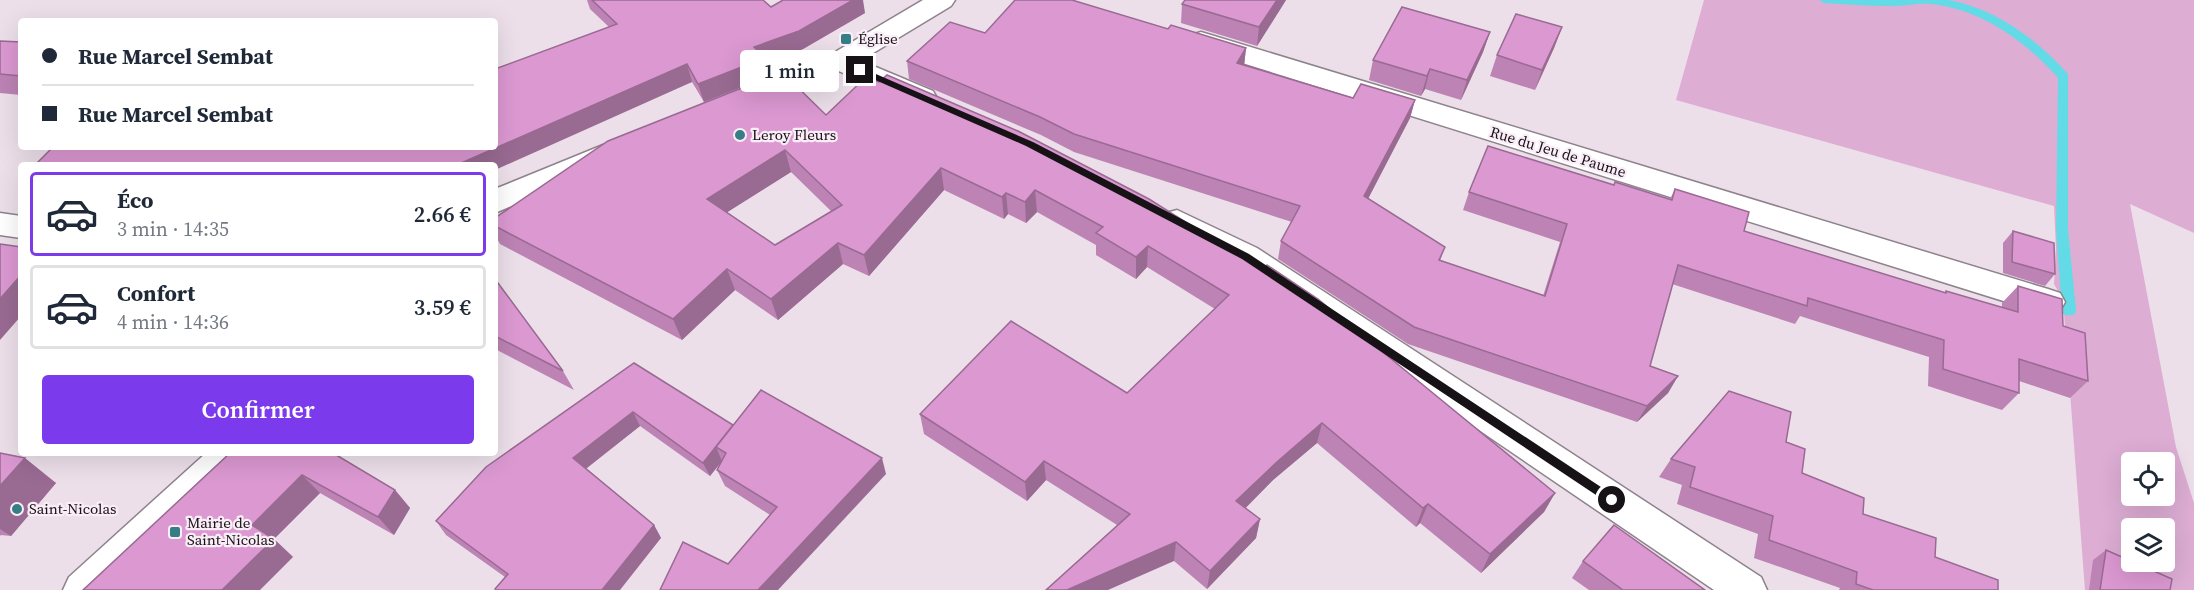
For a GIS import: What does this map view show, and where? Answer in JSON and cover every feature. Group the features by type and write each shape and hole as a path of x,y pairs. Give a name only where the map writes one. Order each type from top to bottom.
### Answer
{"street":[{"path":"728,106 840,61 942,0"},
{"name":"Rue du Jeu de Paume","path":"1172,33 2048,302"},
{"path":"840,61 954,112"},
{"path":"498,201 630,144"},
{"path":"1153,208 1246,256 1747,590"},
{"path":"0,224 18,227"},
{"path":"83,590 228,456"}],"shaded area":[{"path":"1704,0 2194,0 2194,233 2130,204 2176,447 2194,503 2194,590 2085,590 2063,300 2054,284 2056,248 2054,206 1676,100"}],"building":[{"path":"592,0 763,0 771,7 783,0 853,0 799,31 754,47 765,58 698,84 687,64 498,147 498,68 617,24"},
{"path":"1015,0 1072,0 1168,29 1171,25 1246,48 1237,63 1353,98 1361,84 1415,100 1364,196 1445,247 1439,260 1545,296 1567,224 1469,192 1488,146 1614,185 1615,182 1672,200 1675,189 1749,212 1744,231 1946,293 1946,291 2018,312 2018,286 2062,299 2063,326 2085,333 2088,381 2019,359 2019,393 1943,369 1944,340 1808,298 1807,306 1678,265 1650,366 1678,376 1647,406 1414,327 1281,241 1300,206 1074,134 1040,117 907,61 950,22 985,33"},
{"path":"1185,0 1277,0 1259,27 1182,4"},
{"path":"1402,7 1490,32 1467,80 1430,69 1427,76 1373,60"},
{"path":"1516,14 1562,27 1542,70 1497,55"},
{"path":"0,41 18,42 18,76 0,74"},
{"path":"782,72 826,115 866,77 879,82 887,75 1018,131 1149,199 1263,271 1267,265 1318,299 1555,493 1490,554 1428,504 1423,508 1322,423 1236,501 1260,519 1210,571 1176,542 1067,590 1046,590 1130,514 1044,461 1025,482 920,414 1011,321 1127,393 1229,295 1148,246 1136,257 1096,233 1103,227 1035,190 1025,202 1006,193 1002,197 941,168 864,255 838,243 771,299 727,269 673,319 498,228 498,216 608,141","holes":["785,150 842,205 775,245 707,199"]},
{"path":"50,150 491,150 464,162 38,162"},
{"path":"2013,231 2054,243 2055,274 2012,262"},
{"path":"0,244 18,247 18,278 0,299"},
{"path":"498,283 563,371 498,338"},
{"path":"634,363 733,425 703,463 633,412 573,458 654,525 602,590 496,590 508,574 436,521 486,467"},
{"path":"761,390 882,458 759,589 766,590 660,590 683,542 728,564 777,507 717,470 726,453 716,447"},
{"path":"1729,391 1791,412 1786,442 1805,449 1802,473 1864,498 1863,514 1936,538 1935,557 1998,580 1998,590 1873,590 1856,584 1857,572 1769,540 1773,516 1690,487 1695,467 1671,459"},
{"path":"0,453 25,458 0,486"},
{"path":"227,456 338,456 395,490 378,517 302,475 252,525 274,539 222,590 83,590"},
{"path":"1614,525 1705,590 1623,590 1583,561"},
{"path":"2106,550 2121,557 2121,572 2156,572 2172,579 2170,590 2100,590"}],"waterway":[{"path":"1824,0 1890,3 1930,1 1967,9 2022,38 2038,50 2064,77 2062,229 2069,311"}],"place":[{"name":"Église","path":"846,39"},
{"name":"Leroy Fleurs","path":"740,135"},
{"name":"Saint-Nicolas","path":"17,509"},
{"name":"Mairie de Saint-Nicolas","path":"175,532"}],"route":[{"path":"860,70 1029,144 1246,256 1612,500"}]}
